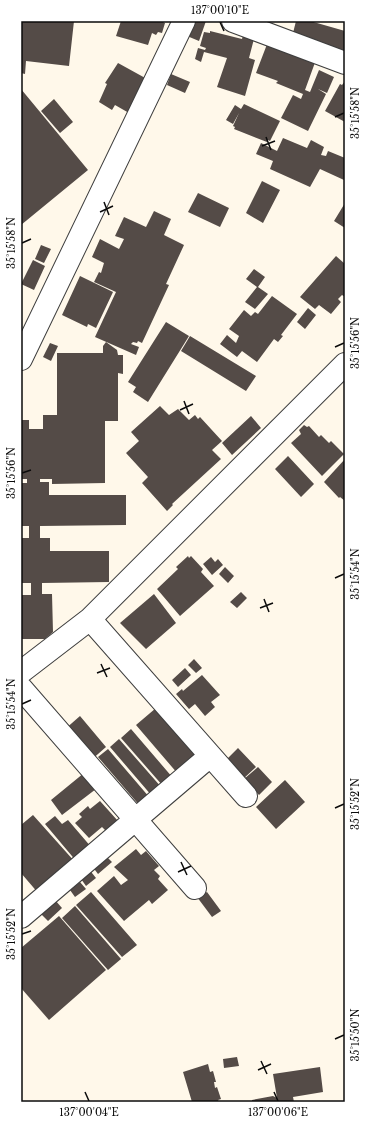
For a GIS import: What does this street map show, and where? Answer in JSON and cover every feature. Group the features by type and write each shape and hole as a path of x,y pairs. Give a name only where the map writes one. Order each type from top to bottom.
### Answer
{"street":[{"path":"21,358 184,21"},
{"path":"233,21 345,63"},
{"path":"21,672 90,618 345,364"},
{"path":"90,618 246,796"},
{"path":"21,688 195,888"},
{"path":"21,917 210,756"}],"building":[{"path":"21,21 74,21 69,66 26,61 25,74 21,73"},
{"path":"121,21 161,21 165,23 162,33 158,32 156,35 152,33 148,45 116,36"},
{"path":"193,21 206,21 199,41 187,36"},
{"path":"296,21 310,21 345,31 345,53 320,44 320,42 293,33"},
{"path":"210,31 242,39 244,32 255,35 249,58 255,60 245,96 217,87 227,58 204,52 201,62 195,59 198,48 205,50 206,48 200,46 204,32 210,33"},
{"path":"269,39 317,57 305,90 310,92 319,70 334,77 327,93 318,89 326,94 308,131 281,118 293,95 301,99 303,94 276,83 278,81 256,73"},
{"path":"118,63 147,79 129,113 115,105 112,110 99,102 107,84 105,83"},
{"path":"171,74 190,82 185,93 167,85"},
{"path":"345,81 345,122 325,111 340,84 342,85"},
{"path":"21,89 88,170 21,225"},
{"path":"54,99 73,122 60,133 41,111"},
{"path":"244,104 280,121 270,141 268,140 267,142 234,129 235,127 233,126 239,113 233,124 226,120 235,105 241,109"},
{"path":"283,138 307,148 311,140 324,147 321,155 326,156 328,151 345,158 344,180 320,169 310,187 270,169 273,161 256,154 261,143 277,151"},
{"path":"262,181 280,190 263,223 246,213"},
{"path":"198,193 229,208 220,227 188,212"},
{"path":"345,203 345,228 334,221"},
{"path":"154,211 171,219 164,235 184,245 166,284 169,285 142,343 138,341 137,343 133,342 131,344 139,347 136,355 95,337 116,292 94,282 99,272 101,273 104,263 92,257 100,239 119,249 124,239 115,236 124,217 146,227"},
{"path":"41,245 51,249 44,263 35,259"},
{"path":"336,256 345,264 345,297 342,295 338,299 341,302 331,314 319,305 315,309 300,297"},
{"path":"33,260 45,266 34,290 21,284"},
{"path":"254,269 265,277 258,287 268,294 255,309 245,302 257,287 246,279"},
{"path":"80,276 113,292 96,328 88,324 87,327 62,315"},
{"path":"272,296 297,314 281,335 283,336 278,342 274,339 257,362 242,351 237,357 220,344 227,335 236,343 239,336 229,329 244,310 251,316 255,312 258,314"},
{"path":"308,308 316,315 305,329 297,322"},
{"path":"166,322 189,336 148,402 133,392 136,387 128,382"},
{"path":"190,336 256,376 246,391 181,351"},
{"path":"106,342 117,350 118,355 123,355 123,374 118,373 118,421 105,421 105,483 52,484 52,479 40,479 40,482 49,482 49,495 126,495 126,525 40,526 40,538 50,538 50,551 109,551 109,582 42,583 42,594 52,594 53,632 45,639 21,639 22,595 31,595 31,583 21,583 21,538 29,538 29,526 21,526 21,483 27,483 27,479 21,479 21,420 29,420 29,429 43,429 43,415 57,415 57,353 103,353 103,346"},
{"path":"50,343 58,346 51,361 43,357"},
{"path":"160,406 169,415 178,409 189,420 195,415 198,419 200,417 222,441 212,450 221,459 172,504 173,505 167,511 142,483 148,477 126,453 139,441 131,432"},
{"path":"251,416 261,428 232,455 222,443"},
{"path":"304,425 307,427 309,426 319,437 321,435 329,443 331,441 344,454 322,476 291,443 301,434 299,430"},
{"path":"288,456 314,484 301,497 275,469"},
{"path":"345,459 345,501 340,497 339,498 324,482"},
{"path":"188,556 189,558 191,556 203,569 201,572 214,586 180,616 157,589 178,569 176,567"},
{"path":"211,557 215,562 218,559 223,565 212,575 203,564"},
{"path":"225,567 234,576 228,583 219,574"},
{"path":"241,592 247,598 237,608 230,602"},
{"path":"154,594 176,623 146,649 120,623"},
{"path":"194,659 202,668 196,673 188,665"},
{"path":"185,668 191,675 178,687 172,680"},
{"path":"202,675 220,695 211,702 215,707 205,716 195,704 189,709 176,694 182,689 183,691"},
{"path":"156,708 198,756 178,774 136,725"},
{"path":"80,716 106,747 90,761 64,730"},
{"path":"131,729 173,778 163,786 121,738"},
{"path":"119,739 162,788 152,796 110,747"},
{"path":"238,748 256,767 242,780 225,761"},
{"path":"108,749 150,798 140,806 98,757"},
{"path":"258,767 272,782 259,795 244,779"},
{"path":"84,773 96,789 62,815 51,800"},
{"path":"285,780 305,802 276,829 256,807"},
{"path":"100,801 118,821 106,831 102,827 89,838 75,823 82,817 79,814 88,806 90,809"},
{"path":"33,815 75,862 39,894 21,873 21,825"},
{"path":"55,816 62,824 68,820 92,848 77,862 45,824"},
{"path":"136,849 141,855 146,851 159,866 154,870 160,876 158,879 168,890 152,904 149,900 124,921 97,891 114,876 121,885 128,880 114,867"},
{"path":"105,855 112,862 98,874 92,866"},
{"path":"88,868 96,878 86,886 79,876"},
{"path":"80,882 86,889 75,897 70,890"},
{"path":"91,892 137,945 122,957 76,905"},
{"path":"207,892 221,911 212,917 197,897"},
{"path":"55,900 62,908 48,921 40,913"},
{"path":"75,906 121,959 108,970 62,918"},
{"path":"59,916 106,970 49,1020 21,988 21,948"},
{"path":"237,1057 239,1066 224,1068 223,1059"},
{"path":"208,1064 210,1072 213,1071 216,1082 214,1082 215,1088 217,1087 221,1099 218,1100 219,1102 192,1102 183,1072"},
{"path":"320,1067 323,1092 293,1097 294,1102 252,1102 252,1100 273,1096 277,1098 273,1074"}]}
